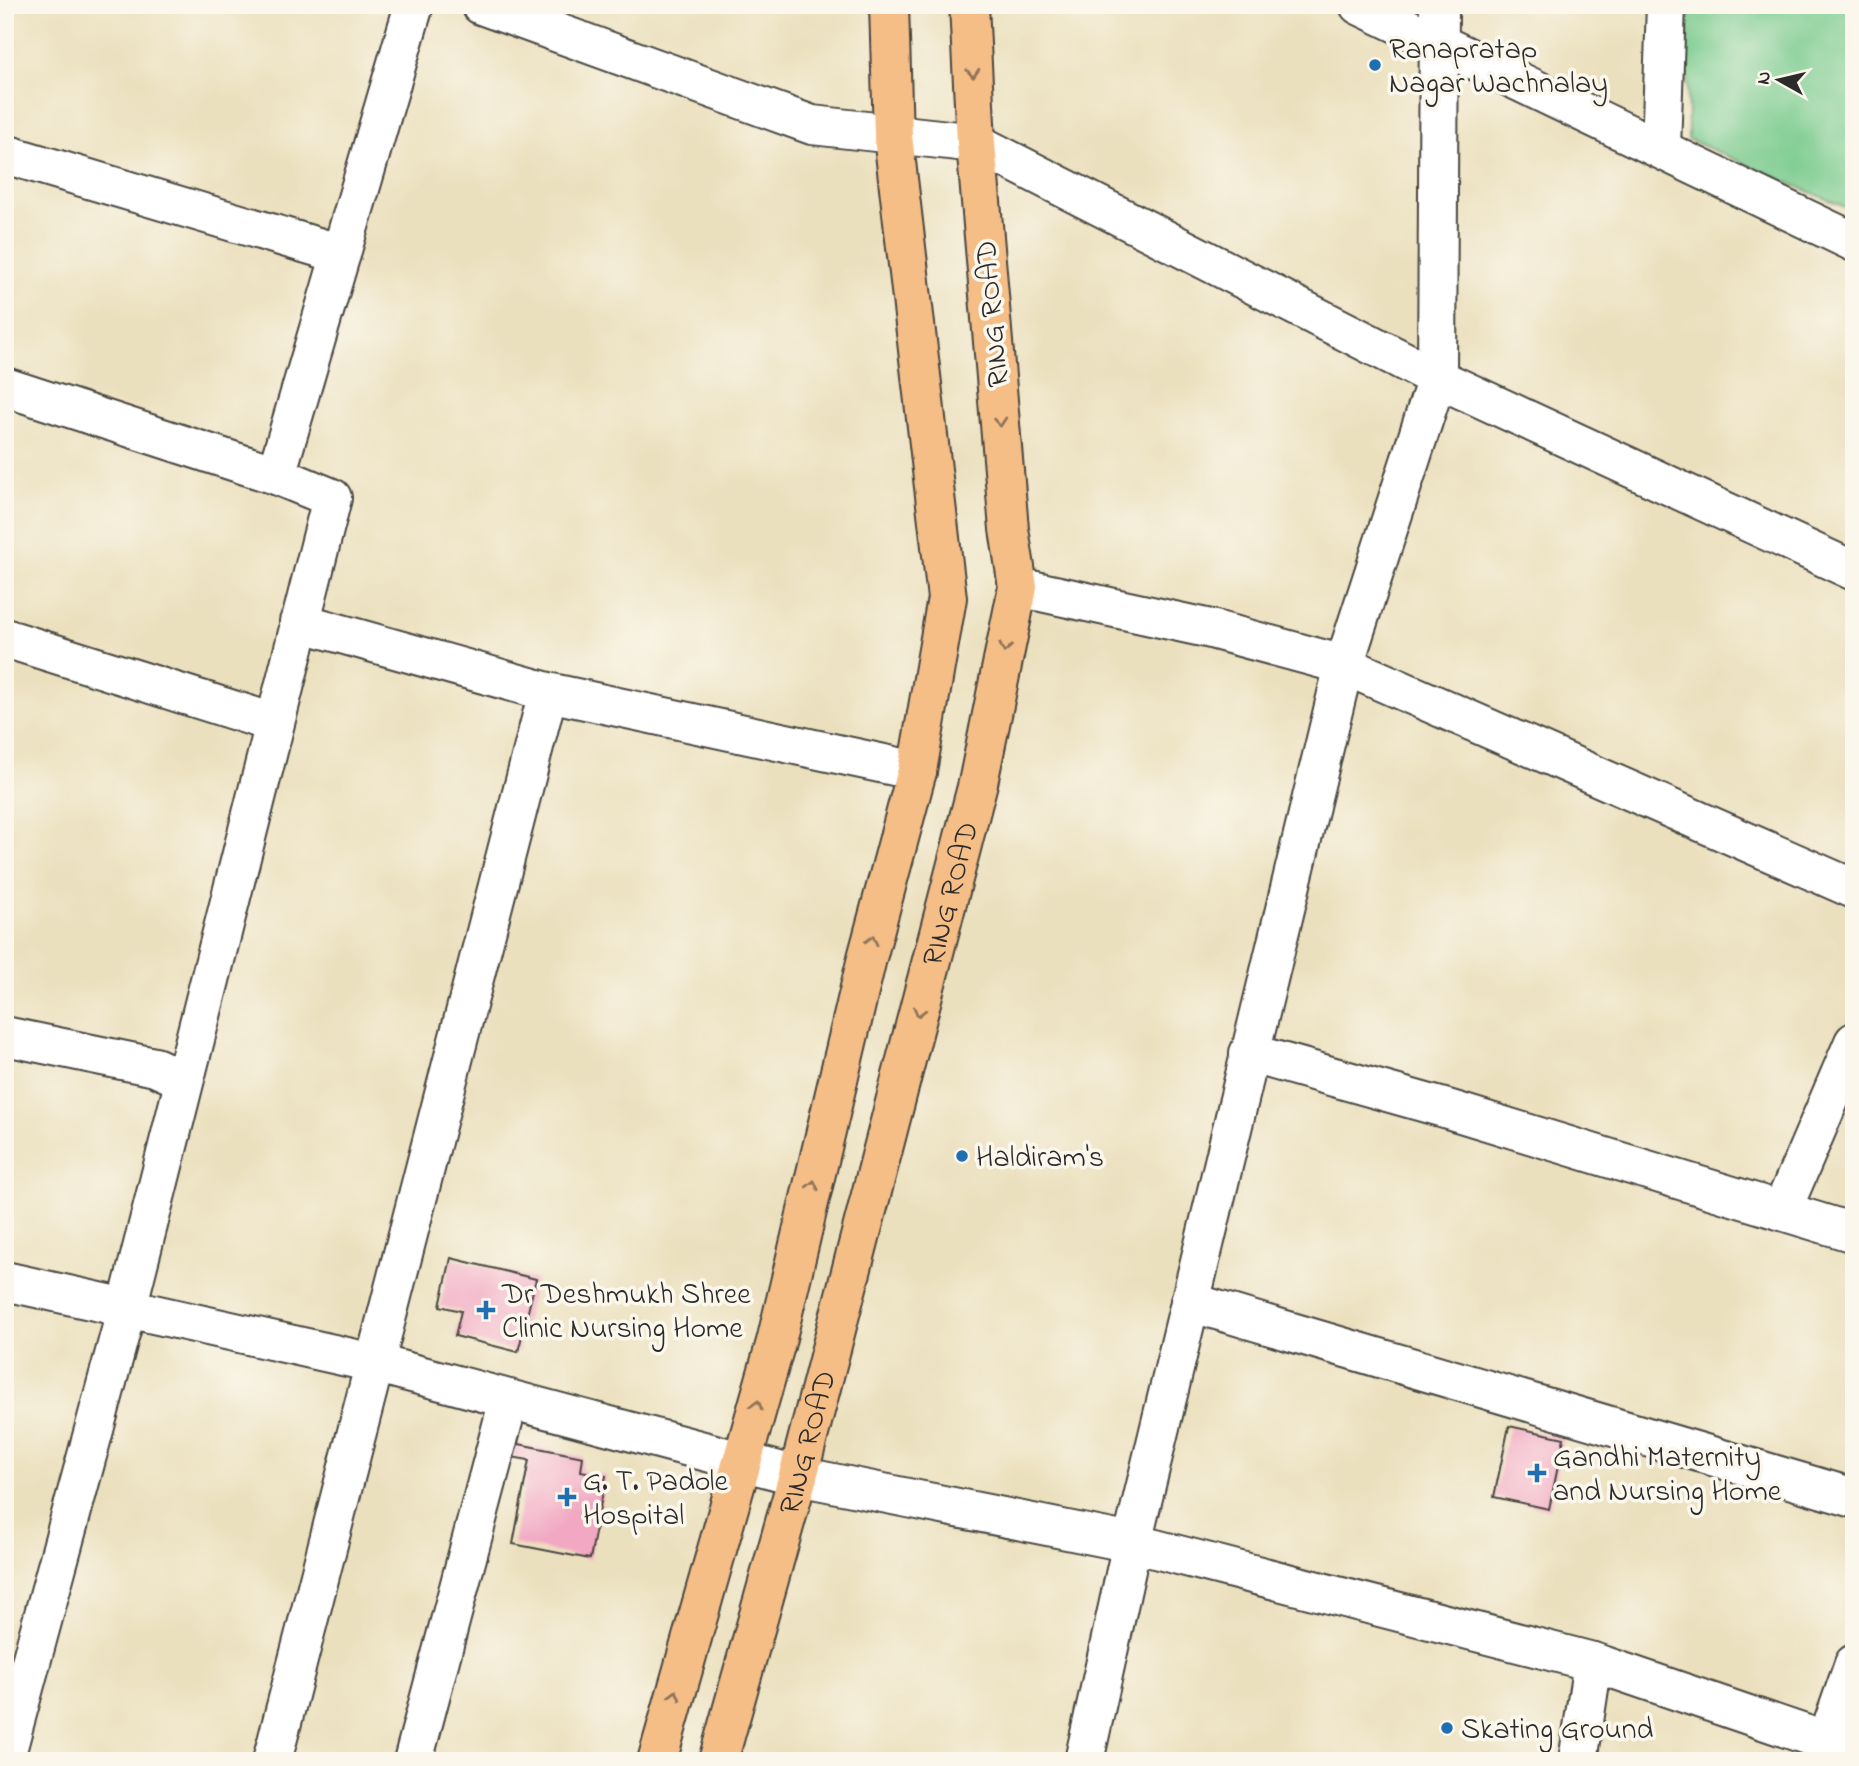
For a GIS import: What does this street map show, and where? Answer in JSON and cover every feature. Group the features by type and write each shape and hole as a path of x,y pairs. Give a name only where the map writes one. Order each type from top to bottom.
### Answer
{"main road":[{"name":"RING ROAD","path":"657,1761 776,1342 867,958 918,771 947,598 893,136 889,5"},
{"name":"RING ROAD","path":"718,1761 799,1476 978,783 1018,587 1009,529 976,143 969,5"}],"street":[{"path":"276,475 414,5"},
{"path":"1359,5 1439,23 1661,148 1854,242"},
{"path":"1661,148 1666,5"},
{"path":"503,9 811,125 976,143 1437,378 1854,571"},
{"path":"1084,1761 1132,1543 1343,665 1437,378 1439,23"},
{"path":"5,154 341,254"},
{"path":"5,387 276,475 331,498 127,1308 5,1758"},
{"path":"1018,587 1211,628 1343,665 1854,889"},
{"path":"299,622 548,692 918,771"},
{"path":"5,638 274,723"},
{"path":"272,1761 548,692"},
{"path":"5,1036 155,1067 184,1080"},
{"path":"1782,1210 1854,1042"},
{"path":"1249,1053 1854,1233"},
{"path":"5,1281 374,1363 799,1476 1132,1543 1593,1661 1833,1751 1854,1664"},
{"path":"1190,1303 1854,1499"},
{"path":"413,1761 509,1399"},
{"path":"1578,1761 1593,1661"}],"green space":[{"path":"1687,5 1854,5 1854,211 1688,139"}],"building":[{"path":"451,1258 536,1279 518,1352 455,1336 461,1311 440,1306"},
{"path":"1509,1426 1564,1438 1549,1509 1494,1497"},
{"path":"514,1443 583,1457 581,1471 606,1476 590,1559 513,1544 529,1460 511,1457"}],"place":[{"name":"Ranapratap Nagar Wachnalay","path":"1375,65"},
{"name":"Haldiram's","path":"962,1156"},
{"name":"Dr Deshmukh Shree Clinic Nursing Home","path":"486,1310"},
{"name":"Gandhi Maternity and Nursing Home","path":"1537,1473"},
{"name":"G. T. Padole Hospital","path":"567,1497"},
{"name":"Skating Ground","path":"1447,1728"}]}
